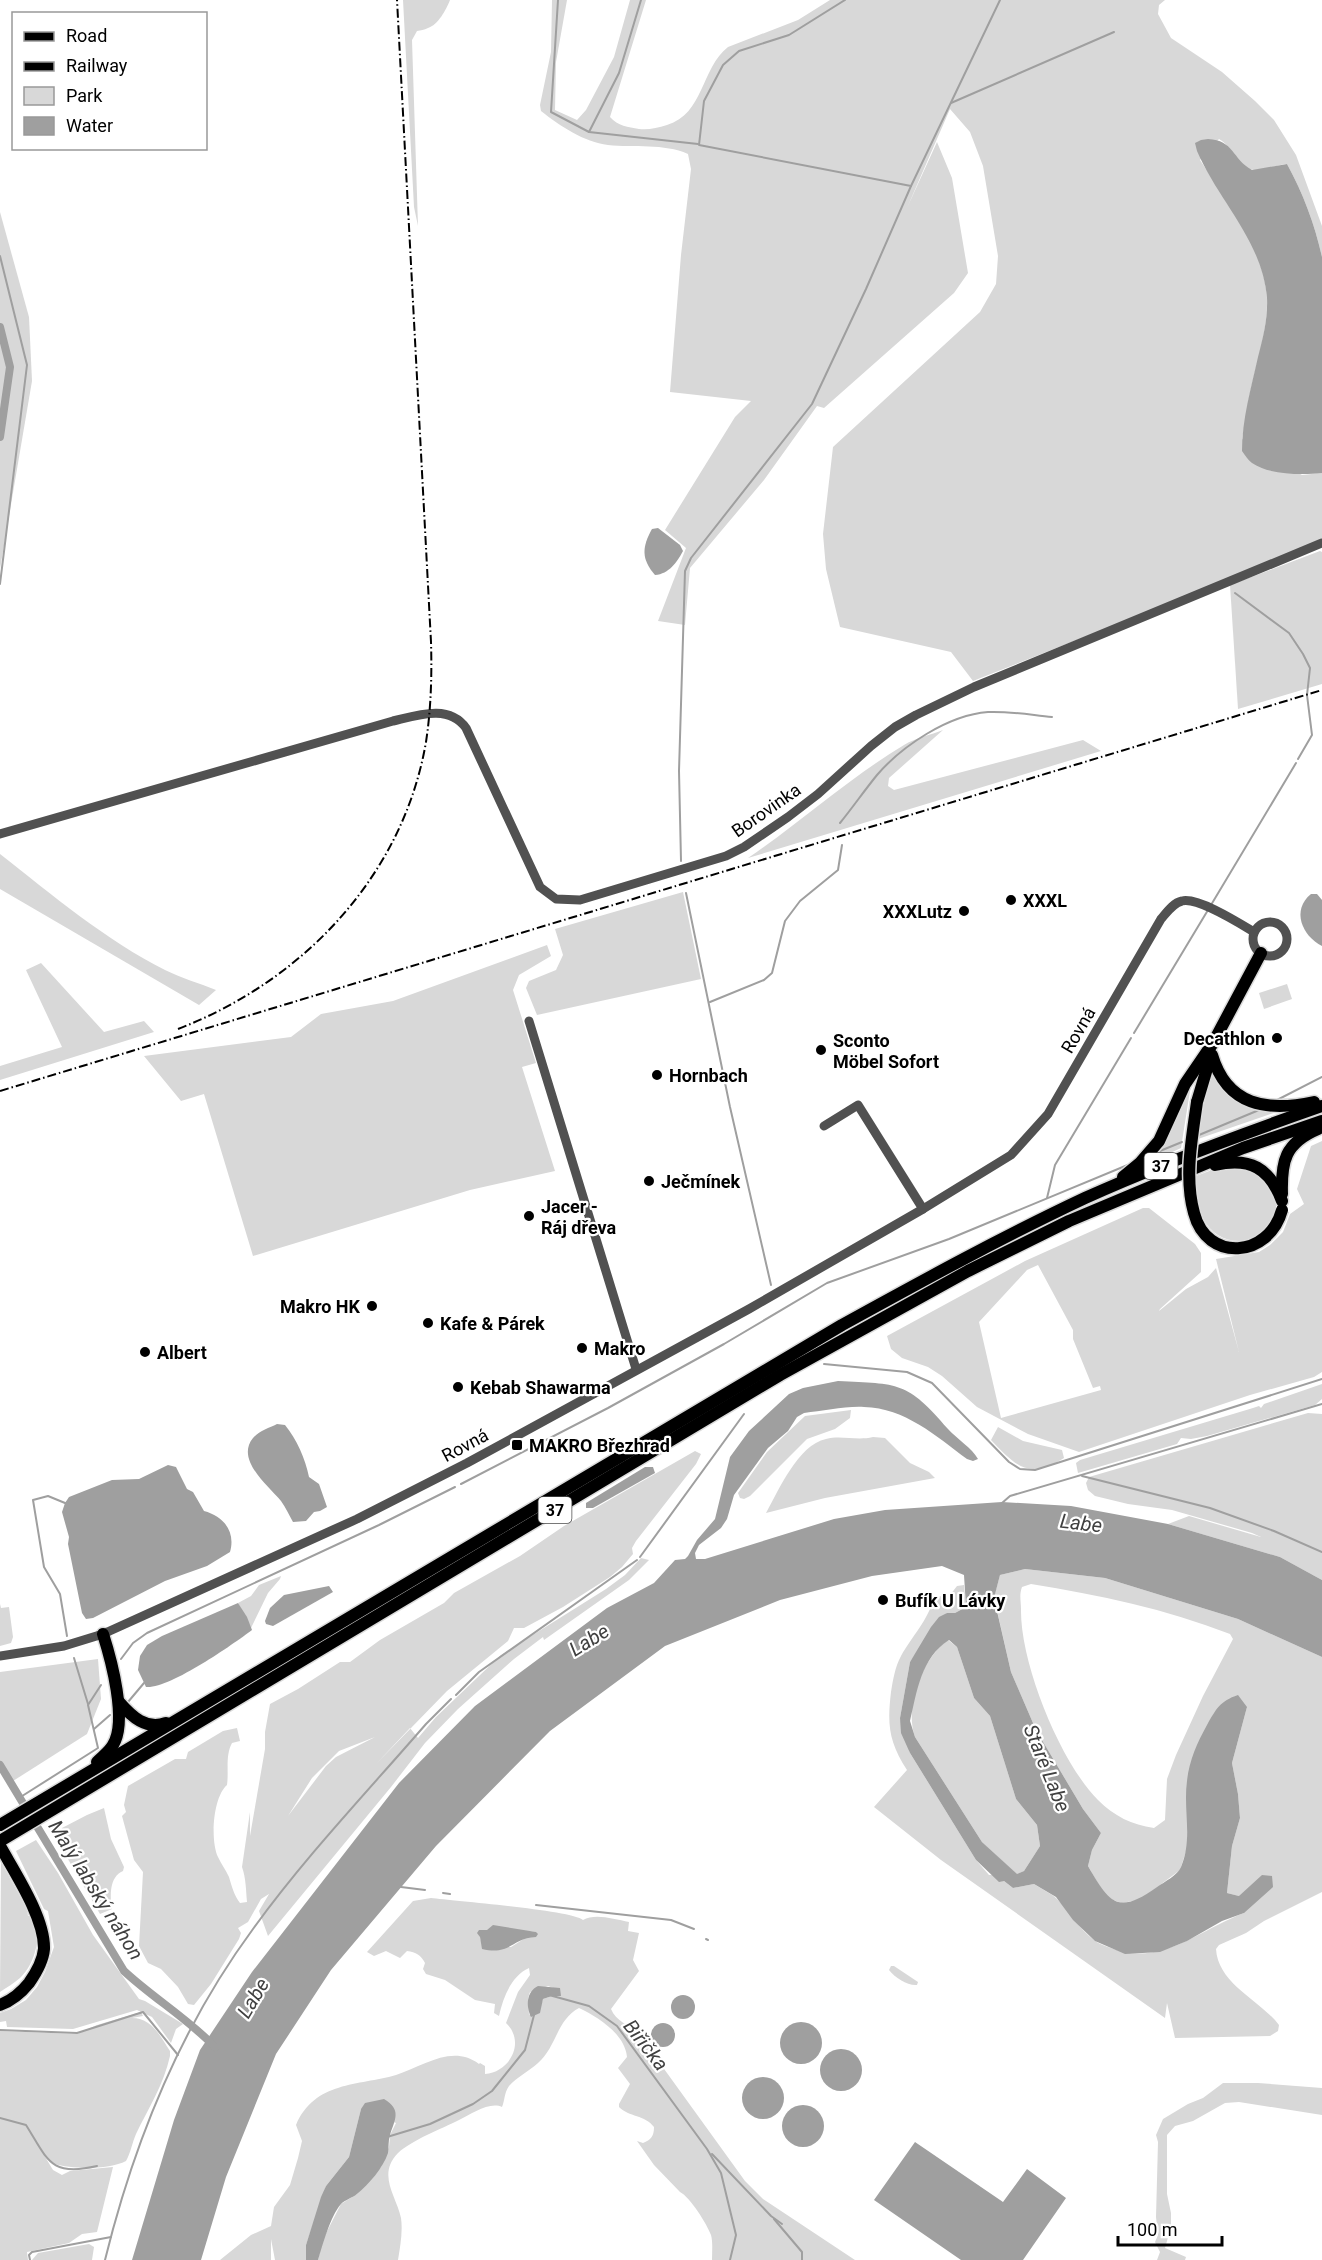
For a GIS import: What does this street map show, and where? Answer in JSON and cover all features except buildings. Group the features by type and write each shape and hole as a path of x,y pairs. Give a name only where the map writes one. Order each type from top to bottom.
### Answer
{"main road":[{"path":"1085,1198 1131,1171 1155,1147 1185,1084 1212,1049 1261,953"},
{"path":"1212,1049 1224,1082 1250,1101 1269,1107 1322,1101"},
{"path":"1212,1049 1197,1102 1189,1163 1194,1213 1203,1233 1210,1239 1232,1249 1250,1246 1265,1239 1271,1233 1282,1206 1282,1169 1288,1152 1300,1138 1322,1127"},
{"name":"37","path":"4,1823 842,1325 1085,1198 1237,1136 1322,1106"},
{"name":"37","path":"2,1847 15,1833 780,1375 968,1271 1069,1221 1243,1149 1322,1121"},
{"path":"1174,1177 1222,1164 1247,1164 1261,1169 1271,1179 1282,1206"},
{"path":"70,1782 95,1764 113,1746 117,1737 121,1704 103,1634"},
{"path":"121,1704 142,1723 155,1726 174,1719 207,1701"},
{"path":"0,2005 21,1993 35,1975 44,1950 40,1924 2,1847"}],"street":[{"name":"Borovinka","path":"0,834 393,722 422,715 444,714 455,716 466,729 540,887 550,896 568,901 591,897 707,863 736,851 805,804 896,727 974,687 1322,543"},
{"name":"Rovná","path":"0,1656 64,1646 103,1634 357,1519 467,1463 749,1309 923,1209 1011,1155 1048,1114 1166,912 1174,904 1183,900 1195,901 1254,932"},
{"path":"1271,922 1281,926 1286,935 1282,951 1272,956 1261,953 1253,941 1254,932 1261,924 1271,922"},
{"path":"529,1021 636,1369"},
{"path":"824,1126 858,1105 923,1209"}],"green space":[{"path":"403,0 450,0 438,20 432,26 417,31 412,40 418,226 414,207"},
{"path":"552,0 567,0 556,62 555,110 577,120 586,110 614,57 630,0 646,0 610,117 623,126 643,129 667,125 688,111 712,66 728,47 798,20 830,0 1165,0 1159,5 1158,14 1171,38 1222,72 1274,120 1296,155 1322,226 1322,257 1308,209 1287,164 1262,170 1249,169 1219,139 1200,160 1252,243 1259,261 1267,299 1263,340 1242,439 1302,475 1322,473 1322,540 1273,562 973,681 951,652 840,627 826,569 823,534 833,447 980,312 996,284 998,256 983,166 970,132 950,109 907,208 937,142 952,178 968,273 954,293 824,408 817,406 764,480 690,568 685,625 658,621 686,548 665,530 735,417 751,401 670,392 681,255 691,169 688,154 669,148 618,146 590,141 541,111 540,105 551,52"},
{"path":"0,212 29,317 32,381 0,569"},
{"path":"1322,552 1322,684 1238,709 1230,585"},
{"path":"943,730 889,778 888,786 894,790 1083,740 1101,751 748,858 884,758 918,738"},
{"path":"0,854 80,916 122,945 177,976 216,990 199,1005 0,889"},
{"path":"683,892 701,979 537,1015 526,988 529,981 556,970 563,955 555,929"},
{"path":"547,945 551,956 519,975 513,990 536,1063 522,1067 555,1171 470,1190 253,1256 204,1094 181,1101 144,1056 291,1037 321,1014 393,1001"},
{"path":"41,963 104,1032 144,1021 154,1032 0,1080 0,1066 62,1047 26,970"},
{"path":"1287,984 1292,999 1264,1009 1259,993"},
{"path":"1210,1069 1224,1089 1239,1102 1258,1108 1282,1110 1198,1139"},
{"path":"1192,1078 1181,1148 1144,1165"},
{"path":"1322,1141 1322,1372 1314,1377 1250,1395 1079,1452 1028,1434 977,1407 942,1376 928,1367 902,1358 891,1349 887,1336 1025,1261 1143,1208 1149,1208 1195,1244 1201,1253 1201,1272 1159,1311 1186,1289 1208,1277 1216,1268 1239,1352 1216,1259 1259,1252 1283,1232 1290,1214 1304,1204 1297,1189 1311,1146","holes":["1038,1265 1073,1330 1073,1339 1093,1388 1100,1386 1101,1390 1001,1418 979,1322 1027,1270"]},
{"path":"1235,1166 1261,1175 1277,1198 1272,1221 1265,1230 1247,1240 1237,1241 1217,1235 1209,1228 1198,1202 1196,1176 1220,1167"},
{"path":"1322,1384 1322,1399 1315,1405 1207,1436 1181,1438 1177,1444 1078,1473 1076,1463 1080,1460 1259,1406 1261,1408 1264,1404"},
{"path":"851,1410 850,1418 835,1429 807,1439 750,1496 740,1498 738,1493 767,1452 805,1416"},
{"path":"1308,1413 1322,1414 1322,1580 1280,1557 1168,1524 1189,1516 1261,1537 1252,1533 1172,1510 1128,1504 1095,1496 1088,1490 1086,1483 1089,1477"},
{"path":"998,1427 1023,1441 1062,1450 1064,1458 1041,1468 1023,1467 1008,1457 991,1440"},
{"path":"832,1438 885,1438 910,1463 929,1472 935,1478 825,1498 766,1513 790,1470 798,1459 816,1443"},
{"path":"695,1451 701,1454 696,1464 636,1541 632,1548 633,1554 622,1567 563,1607 524,1628 514,1628 508,1641 447,1691 410,1729 418,1738 436,1717 501,1655 606,1589 625,1575 641,1558 649,1560 629,1580 514,1659 458,1709 425,1743 268,1936 259,1911 269,1894 261,1899 248,1922 238,1928 241,1933 239,1939 211,1984 194,2005 188,2004 178,1987 161,1969 148,1963 139,1946 143,1872 134,1860 122,1816 126,1812 124,1805 128,1786 175,1759 186,1759 188,1752 223,1731 237,1728 240,1741 232,1743 230,1748 227,1785 222,1791 214,1819 214,1840 218,1857 229,1877 236,1897 240,1903 247,1902 242,1867 250,1812 250,1836 265,1749 265,1732 270,1704 340,1662 350,1662 380,1640 444,1603 454,1593 520,1556 564,1526","holes":["375,1737 336,1757 326,1766 288,1816 312,1778 339,1751"]},
{"path":"1025,1569 1105,1578 1238,1619 1322,1657 1322,1892 1219,1945 1216,1949 1224,1972 1232,1982 1279,2025 1278,2031 1270,2036 1175,2038 1167,2003 1165,2018 941,1860 874,1807 907,1770 893,1742 889,1714 894,1674 899,1660 924,1621 934,1597 950,1595 957,1586 964,1585 966,1607 955,1613 947,1613 910,1662 900,1718 910,1753 976,1860 989,1875 1016,1874 982,1842 915,1737 912,1725 914,1698 923,1671 930,1659 948,1640 957,1647 974,1698 990,1716 1016,1799 1037,1825 1040,1846 1024,1871 1004,1881 1013,1888 1034,1884 1057,1899 1084,1931 1096,1941 1129,1953 1163,1950 1244,1913 1239,1896 1227,1893 1232,1846 1240,1818 1232,1763 1247,1707 1187,1781 1187,1848 1180,1870 1140,1900 1121,1903 1106,1897 1088,1866 1092,1850 1101,1833 1083,1809 1036,1730 1011,1672 994,1597 1000,1575","holes":["1031,1584 1157,1610 1230,1634 1233,1639 1176,1755 1167,1779 1165,1820 1154,1828 1124,1819 1110,1811 1098,1800 1070,1762 1057,1737 1035,1683 1022,1631 1020,1598 1022,1587"]},
{"path":"281,1576 268,1593 251,1628 238,1603 251,1596 259,1585"},
{"path":"0,1604 1,1608 9,1607 13,1637 11,1643 0,1646"},
{"path":"98,1659 101,1699 87,1734 13,1781 0,1763 0,1672"},
{"path":"104,1808 111,1839 124,1867 113,1882 112,1909 100,1914 58,1842 62,1828"},
{"path":"36,1840 58,1873 93,1935 139,1999 183,2024 176,2029 171,2043 152,2017 137,2010 73,2029 7,2027 6,2021 0,2022 0,2013 26,2000 37,1987 54,1947 48,1911 44,1909 16,1851"},
{"path":"1,1862 27,1909 28,1916 31,1916 35,1923 37,1940 34,1957 26,1972 0,1992"},
{"path":"431,1898 536,1909 574,1916 583,1920 599,1917 629,1922 628,1931 639,1933 633,1960 639,1971 611,2009 613,2013 623,2022 639,2030 641,2037 745,2181 763,2199 855,2260 712,2260 711,2235 702,2218 688,2199 654,2165 637,2141 643,2143 650,2139 654,2127 646,2120 627,2113 619,2107 630,2084 618,2068 627,2057 621,2041 602,2021 579,2008 561,2026 544,2057 509,2086 502,2107 492,2106 481,2109 427,2135 404,2148 392,2161 388,2177 402,2223 398,2260 318,2260 322,2241 341,2204 357,2194 381,2167 389,2147 390,2135 396,2123 361,2109 349,2157 326,2186 306,2245 306,2260 275,2260 271,2239 271,2260 220,2260 251,2235 271,2226 274,2207 290,2185 298,2158 302,2141 296,2125 314,2100 339,2088 396,2075 448,2056 469,2058 480,2063 485,2066 485,2074 502,2068 512,2055 515,2039 506,2023 518,1992 530,1975 529,1968 517,1976 513,1982 499,2016 494,2013 495,2004 475,2000 445,1980 426,1974 423,1969 425,1963 416,1953 407,1951 400,1958 386,1951 374,1956 367,1952 413,1901","holes":["526,1931 536,1932 536,1937 527,1937 511,1947 482,1945 480,1937","548,1986 556,1989 561,1996 543,1999 541,2005 529,2015 530,1992"]},
{"path":"891,1966 918,1982 917,1985 898,1979 889,1970"},
{"path":"141,2012 143,2016 132,2018 145,2021 155,2029 170,2051 170,2056 160,2086 136,2134 126,2161 110,2166 80,2168 54,2164 44,2155 53,2170 62,2175 70,2171 113,2167 97,2232 82,2234 69,2243 27,2252 28,2260 0,2260 0,2031 77,2034 97,2025"},
{"path":"1223,2083 1322,2088 1322,2115 1239,2102 1225,2103 1193,2121 1175,2126 1167,2135 1167,2194 1171,2227 1165,2248 1186,2257 1185,2260 1157,2260 1160,2252 1155,2242 1158,2235 1156,2217 1158,2142 1156,2135 1163,2119 1203,2098"},
{"path":"89,2244 94,2247 92,2260 32,2260 38,2253"}],"water":[{"path":"1208,139 1217,140 1228,146 1245,166 1252,170 1287,164 1312,221 1322,257 1322,473 1296,474 1267,470 1252,463 1242,451 1247,404 1265,328 1267,298 1257,258 1248,239 1197,151 1195,143"},
{"path":"658,528 680,545 683,551 668,570 655,575 647,564 644,553 652,529"},
{"path":"1311,894 1317,894 1322,900 1322,946 1315,942 1304,929 1300,915 1301,907"},
{"path":"838,1381 875,1383 900,1388 922,1402 978,1459 973,1461 967,1459 932,1433 893,1412 849,1407 804,1413 797,1417 788,1431 768,1448 734,1495 727,1519 721,1528 699,1545 695,1553 696,1559 705,1559 834,1519 885,1510 1002,1502 1071,1506 1168,1524 1280,1557 1322,1580 1322,1657 1238,1619 1105,1578 1025,1569 1000,1575 994,1598 1011,1672 1036,1730 1083,1809 1101,1833 1092,1850 1088,1866 1102,1889 1115,1901 1123,1903 1132,1901 1167,1881 1179,1870 1185,1856 1186,1792 1192,1759 1216,1710 1227,1700 1238,1695 1247,1707 1232,1763 1240,1818 1232,1846 1227,1893 1239,1896 1262,1875 1272,1876 1273,1887 1244,1913 1222,1921 1187,1941 1160,1952 1125,1954 1095,1941 1073,1920 1056,1897 1034,1884 1013,1888 1004,1881 999,1882 976,1860 910,1753 901,1733 900,1718 910,1662 939,1617 947,1613 955,1613 966,1607 964,1575 942,1566 872,1576 780,1600 665,1646 550,1731 436,1846 331,1970 276,2054 226,2177 201,2260 132,2260 174,2120 200,2050 252,1972 399,1783 475,1706 607,1608 654,1583 675,1560 685,1559 688,1556 697,1540 715,1519 730,1457 749,1431 789,1394 803,1388","holes":["949,1640 957,1647 974,1698 990,1716 1016,1799 1037,1825 1040,1846 1024,1871 1017,1874 982,1842 915,1737 910,1721 922,1676 932,1656"]},
{"path":"277,1424 285,1425 293,1437 303,1456 309,1477 319,1484 327,1507 314,1512 306,1521 293,1522 281,1501 256,1472 248,1455 253,1438"},
{"path":"168,1465 176,1467 187,1489 193,1492 204,1511 217,1517 226,1526 231,1537 230,1552 207,1566 165,1581 93,1618 86,1619 82,1613 68,1544 69,1537 62,1512 65,1503 69,1497 112,1480 139,1479"},
{"path":"645,1467 653,1467 655,1473 593,1508 586,1508 586,1503"},
{"path":"329,1586 333,1592 273,1626 266,1624 270,1608 284,1595"},
{"path":"238,1603 252,1630 184,1674 156,1686 146,1687 138,1670 140,1656 147,1645 162,1636"},
{"path":"493,1925 538,1934 536,1937 521,1940 505,1949 492,1951 482,1949 477,1933"},
{"path":"538,1986 560,1988 561,1996 543,1999 540,2013 531,2017 528,2000 531,1992"},
{"path":"683,1995 692,1998 695,2007 692,2016 683,2019 674,2016 671,2007 674,1998"},
{"path":"801,2022 816,2028 822,2043 816,2058 801,2064 786,2058 780,2043 786,2028"},
{"path":"663,2023 672,2026 675,2035 672,2044 663,2047 654,2044 651,2035 654,2026"},
{"path":"841,2049 856,2055 862,2070 856,2085 841,2091 826,2085 820,2070 826,2055"},
{"path":"763,2077 778,2083 784,2098 778,2113 763,2119 748,2113 742,2098 748,2083"},
{"path":"384,2099 393,2107 396,2115 389,2137 386,2159 366,2185 337,2209 318,2260 306,2260 306,2245 321,2197 326,2186 349,2157 361,2109 365,2103"},
{"path":"803,2105 818,2111 824,2126 818,2141 803,2147 788,2141 782,2126 788,2111"},
{"path":"915,2142 1003,2202 1027,2169 1066,2198 1023,2260 961,2260 874,2200"}],"waterway":[{"path":"558,0 551,112 589,132 698,144"},
{"path":"589,132 619,73 641,0"},
{"path":"681,861 679,771 685,571 691,558 812,404 911,186 699,145 704,101 723,65 739,51 789,35 845,0"},
{"path":"911,186 1000,0"},
{"path":"951,103 1114,32"},
{"path":"0,256 27,365 0,584"},
{"name":"Malý labský náhon","path":"0,327 10,367 0,437"},
{"path":"1235,593 1289,633 1310,668 1307,695 1312,735 1298,759"},
{"path":"840,823 887,764 913,743 942,726 973,714 988,712 1052,717"},
{"path":"1211,905 1296,763"},
{"path":"710,1002 764,980 772,973 785,921 800,901 838,870 842,845"},
{"path":"686,893 730,1107 771,1285"},
{"path":"1134,1033 1208,910"},
{"path":"1047,1198 1055,1165 1131,1038"},
{"path":"1277,1100 1322,1077"},
{"path":"1199,1135 1259,1110"},
{"path":"1155,1153 1182,1142"},
{"path":"461,1484 608,1408 724,1344 827,1283 949,1239 1130,1164"},
{"path":"824,1364 907,1372 932,1383 1009,1462 1020,1469 1035,1470 1322,1379"},
{"path":"1002,1503 1010,1496 1322,1404"},
{"path":"640,1557 744,1414"},
{"path":"1082,1476 1210,1508 1274,1531 1322,1552"},
{"path":"121,1659 133,1643 147,1633 455,1487"},
{"path":"65,1503 48,1496 33,1500 44,1567 60,1594 67,1636"},
{"path":"456,1695 479,1672 637,1560"},
{"path":"74,1658 88,1704"},
{"path":"128,1702 144,1683"},
{"path":"19,1798 98,1748 88,1705 101,1685"},
{"path":"105,2260 130,2172 162,2087 203,2006 227,1967 273,1902 315,1850 426,1724 451,1699"},
{"path":"94,1729 110,1715"},
{"name":"Malý labský náhon","path":"0,1765 124,1971 215,2047"},
{"path":"401,1887 425,1890"},
{"path":"443,1893 450,1894"},
{"path":"536,1905 671,1920 694,1929"},
{"name":"Biřička","path":"549,1995 589,2006 617,2026 707,2149 721,2173 736,2235 730,2260"},
{"path":"0,2030 77,2033 143,2012 178,2055"},
{"name":"Biřička","path":"387,2137 430,2124 473,2104 492,2091 525,2050 534,2015"},
{"path":"0,2118 26,2125 46,2156 60,2167 81,2169 97,2166"},
{"path":"712,2154 771,2216 782,2224"},
{"path":"774,2219 802,2252 802,2260"},
{"path":"30,2260 29,2255 32,2252 111,2237"}],"railway":[{"path":"178,1029 224,1008 266,983 305,952 340,918 370,879 395,837 414,791 426,742 431,692 431,642 397,0"},
{"path":"0,1091 1322,690"}],"place":[{"name":"XXXL","path":"1011,900"},
{"name":"XXXLutz","path":"964,911"},
{"name":"Decathlon","path":"1277,1038"},
{"name":"Sconto Möbel Sofort","path":"821,1050"},
{"name":"Hornbach","path":"657,1075"},
{"name":"Ječmínek","path":"649,1181"},
{"name":"Jacer - Ráj dřeva","path":"529,1216"},
{"name":"Makro HK","path":"372,1306"},
{"name":"Kafe & Párek","path":"428,1323"},
{"name":"Makro","path":"582,1348"},
{"name":"Albert","path":"145,1352"},
{"name":"Kebab Shawarma","path":"458,1387"},
{"name":"MAKRO Březhrad","path":"517,1445"},
{"name":"Bufík U Lávky","path":"883,1600"}],"water label":[{"name":"Labe","path":"1081,1523"},
{"name":"Labe","path":"589,1640"},
{"name":"Staré Labe","path":"1047,1768"},
{"name":"Labe","path":"253,1998"}]}
